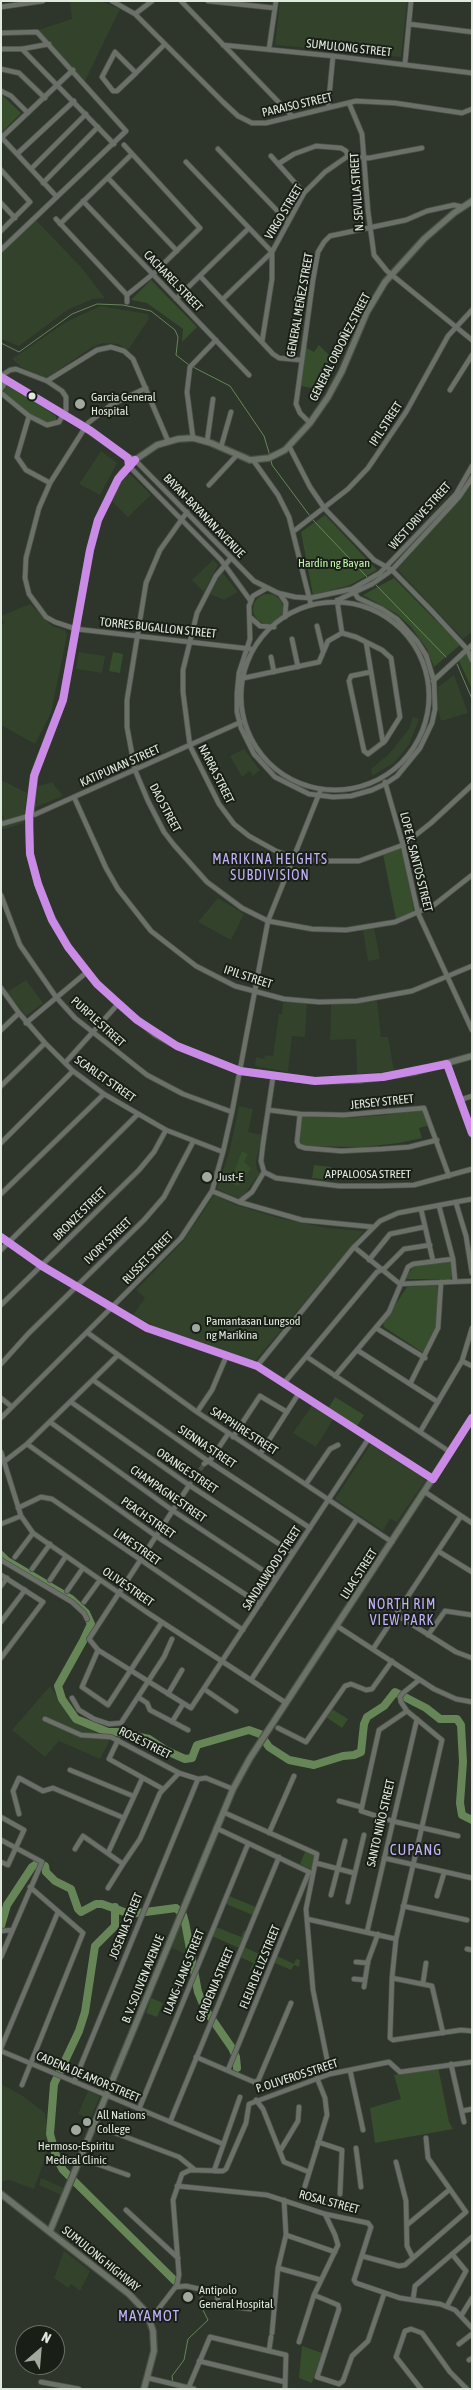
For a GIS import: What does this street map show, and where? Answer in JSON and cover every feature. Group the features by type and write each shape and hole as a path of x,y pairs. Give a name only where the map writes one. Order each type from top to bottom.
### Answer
{"main road":[{"name":"GENERAL ORDOÑEZ STREET","path":"472,201 462,207 424,239 391,274 367,312 335,384 310,423 289,446 271,457 253,460 193,438 168,441 157,445 135,460 118,480 98,520 61,705 35,772 29,816 30,854 40,891 59,933 87,972 118,1004 146,1027 170,1042 240,1071 273,1077 315,1081 359,1080 415,1072 472,1056"},
{"name":"BAYAN-BAYANAN AVENUE","path":"3,377 84,427 128,458 135,460"},
{"path":"128,458 129,466"},
{"path":"447,1064 472,1134"},
{"name":"LILAC STREET","path":"262,1740 472,1418"},
{"name":"B. V. SOLIVEN AVENUE","path":"50,2231 216,1828 233,1789 262,1740"},
{"name":"SUMULONG HIGHWAY","path":"1,2194 50,2231 142,2306 150,2320 154,2351 144,2389"}],"street":[{"path":"1,8 43,1"},
{"name":"PARAISO STREET","path":"112,1 135,14 164,45 241,118 257,124 349,103 395,103 462,113 472,109"},
{"path":"135,14 152,1"},
{"path":"181,1 292,116"},
{"path":"208,1 275,8"},
{"path":"269,49 276,1"},
{"path":"405,64 412,1"},
{"path":"409,24 472,32"},
{"path":"1,33 37,32 74,70 126,131 1,250"},
{"path":"1,49 22,49 49,44"},
{"path":"136,73 115,52 102,77 115,92 136,73 164,45"},
{"name":"SUMULONG STREET","path":"224,45 472,73"},
{"path":"22,49 114,144"},
{"path":"328,108 333,56"},
{"path":"1,69 19,73 45,98"},
{"path":"57,197 2,138 74,70"},
{"path":"1,90 8,93 28,113"},
{"path":"18,154 74,101"},
{"name":"N. SEVILLA STREET","path":"349,103 361,128 374,255 391,274"},
{"path":"31,169 86,114"},
{"path":"43,183 98,127"},
{"path":"124,145 200,228 153,274 127,295"},
{"path":"278,164 294,154 316,146 341,148 346,151 348,156 365,158 422,148"},
{"path":"218,149 287,221"},
{"path":"60,224 132,154"},
{"path":"271,156 304,193"},
{"name":"VIRGO STREET","path":"262,342 272,279 272,252 287,221 304,193 332,167 348,156"},
{"path":"186,162 272,252 223,299"},
{"path":"1,170 30,202 1,231"},
{"path":"108,178 177,251"},
{"name":"CACHAREL STREET","path":"83,201 249,375"},
{"path":"1,203 15,218"},
{"name":"GENERAL MEÑEZ STREET","path":"310,423 300,413 296,404 300,360 318,252 330,236 406,220 454,205 462,207"},
{"path":"56,219 127,295 127,302"},
{"path":"176,299 249,228"},
{"path":"391,274 472,340"},
{"path":"200,276 275,356 300,360"},
{"name":"IPIL STREET","path":"294,531 325,509 361,475 389,441 442,346 455,327 472,310"},
{"path":"193,438 187,392 191,365 216,340"},
{"path":"47,380 93,352 111,347 124,351 131,356 168,441"},
{"path":"450,390 472,355"},
{"path":"1,389 3,377 10,370 16,369 47,380 62,391 66,397 67,408 65,415 54,425 47,425 29,416 1,393"},
{"name":"TORRES BUGALLON STREET","path":"146,388 111,405 84,427 50,483 39,508 27,549 26,583 32,600 44,615 55,622 76,629 189,640 254,650"},
{"path":"208,442 214,399"},
{"path":"221,447 231,412"},
{"path":"29,416 17,457 26,470 50,483"},
{"path":"289,446 310,487 325,509 367,554 386,568 392,570 467,649 472,660"},
{"path":"209,484 238,455"},
{"name":"BAYAN-BAYANAN AVENUE","path":"135,460 230,558 254,581 267,588"},
{"path":"253,460 278,495 294,531 311,605"},
{"name":"BAYAN-BAYANAN AVENUE","path":"129,466 225,564 250,600"},
{"name":"WEST DRIVE STREET","path":"353,595 386,568 456,494 472,466"},
{"name":"WEST DRIVE STREET","path":"351,589 372,581 392,570 459,497 472,478"},
{"name":"DAO STREET","path":"187,512 160,550 146,583 136,634 127,710 127,727 135,770 148,802 164,832 190,865 224,896 242,908 268,922 312,929 346,930 395,922 418,913 448,896 472,875"},
{"name":"NARRA STREET","path":"230,558 204,598 189,640 183,670 183,692 190,746 219,804 234,824 249,836 276,851 292,857 326,861 359,860 403,846 472,785"},
{"path":"337,600 353,603 379,613 402,632 419,655 431,682 430,700 425,721 407,756 396,769 384,778 348,789 321,789 296,782 272,766 256,745 244,721 241,700 244,678 254,650 274,627 286,618 311,605 353,595 386,612 410,632 426,656 435,702 432,723 416,756 385,784 352,796 319,796 298,789 270,773 254,754 239,723 236,706 237,686 240,668 248,648 250,600 256,593 267,588 295,597 310,598 351,589 353,595 353,603"},
{"path":"278,592 286,603 286,618"},
{"path":"337,600 342,633"},
{"path":"250,617 260,626 274,627"},
{"path":"317,626 323,652"},
{"path":"244,678 321,661 328,641 342,633 350,634 382,650 391,658 396,677 400,716 392,733 383,744 368,754 364,751 348,681 351,676 371,672"},
{"path":"292,639 298,667"},
{"path":"366,642 383,744"},
{"path":"431,682 472,645"},
{"path":"271,657 274,672"},
{"name":"KATIPUNAN STREET","path":"1,824 29,816 74,797 244,721"},
{"path":"425,721 432,723"},
{"name":"LOPE K. SANTOS STREET","path":"384,778 403,846 418,913 472,1030"},
{"name":"RUSSET STREET","path":"1,1418 182,1238 212,1191 224,1152 268,922 292,857 321,789"},
{"name":"IPIL STREET","path":"74,797 106,868 118,889 151,931 185,958 218,978 255,992 284,999 319,1002 357,1001 405,993 447,978 472,966"},
{"name":"PURPLE STREET","path":"1,894 20,945 56,997 92,1034 147,1075 183,1094 232,1112"},
{"path":"26,1023 87,972"},
{"name":"SCARLET STREET","path":"1,988 26,1023 45,1043 73,1071 104,1094 166,1130 193,1142 224,1152"},
{"path":"65,1063 118,1004"},
{"path":"1,1030 19,1013"},
{"path":"1,1086 45,1043"},
{"path":"1,1143 73,1071"},
{"path":"239,1202 252,1192 264,1172 262,1161 263,1144 273,1077"},
{"path":"1,1194 104,1094"},
{"path":"460,1100 472,1096"},
{"name":"JERSEY STREET","path":"269,1110 300,1114 344,1115 424,1108 450,1176"},
{"path":"1,1250 138,1114"},
{"path":"300,1114 297,1142 299,1146 305,1148 341,1151 374,1150 409,1147 437,1140"},
{"name":"BRONZE STREET","path":"1,1305 138,1170 154,1152 166,1130"},
{"name":"IVORY STREET","path":"1,1364 76,1286 144,1220 164,1197 193,1142"},
{"name":"APPALOOSA STREET","path":"264,1172 276,1178 339,1186 410,1185 472,1169"},
{"path":"212,1191 239,1202 302,1220 370,1227"},
{"path":"257,1366 370,1227 391,1215 472,1199"},
{"path":"456,1203 466,1236 472,1273"},
{"path":"439,1206 453,1259 455,1281"},
{"path":"420,1209 433,1261"},
{"path":"369,1260 390,1234 424,1227"},
{"path":"1,1237 42,1266 147,1328 226,1357 257,1366 433,1479"},
{"path":"284,1384 377,1272 404,1249 430,1245"},
{"path":"354,1247 400,1284 472,1281"},
{"path":"335,1376 392,1306 400,1284 410,1265 453,1259"},
{"path":"410,1384 425,1358 438,1328 441,1311 441,1282"},
{"path":"376,1328 425,1358"},
{"path":"420,1432 462,1360 472,1328"},
{"name":"SAPPHIRE STREET","path":"88,1333 230,1435 392,1542"},
{"path":"357,1350 438,1402"},
{"path":"5,1461 27,1444 118,1355"},
{"path":"197,1412 212,1390 226,1357"},
{"path":"307,1357 450,1452"},
{"path":"462,1360 472,1366"},
{"name":"SIENNA STREET","path":"93,1380 206,1462 310,1528"},
{"path":"260,1454 299,1393"},
{"path":"206,1462 260,1396 287,1412"},
{"path":"1,1398 12,1407"},
{"name":"ORANGE STREET","path":"71,1402 190,1485 293,1553"},
{"name":"CHAMPAGNE STREET","path":"50,1422 172,1510 276,1579"},
{"name":"SANDALWOOD STREET","path":"183,1704 191,1708 369,1438"},
{"name":"PEACH STREET","path":"27,1444 156,1536 260,1604"},
{"path":"306,1484 330,1449 338,1445"},
{"name":"OLIVE STREET","path":"1,1452 21,1516 33,1532 162,1622 286,1703"},
{"path":"172,1722 183,1704 98,1650 89,1639 118,1592 190,1485"},
{"path":"425,1492 472,1523"},
{"name":"LIME STREET","path":"18,1508 41,1497 52,1499 243,1630"},
{"path":"1,1524 21,1516"},
{"path":"373,1649 461,1516"},
{"path":"251,1680 358,1519"},
{"path":"15,1557 33,1532"},
{"path":"32,1569 50,1544"},
{"path":"438,1551 472,1572"},
{"path":"50,1580 66,1556"},
{"path":"1,1560 72,1602 84,1613 87,1619"},
{"path":"67,1591 83,1568"},
{"path":"1,1575 43,1602 1,1658"},
{"path":"1,1586 7,1578"},
{"path":"84,1602 100,1580"},
{"path":"1,1622 25,1590"},
{"path":"428,1635 445,1611 472,1615"},
{"path":"396,1615 456,1652 472,1658"},
{"path":"98,1650 82,1687 108,1705 162,1622"},
{"path":"337,1626 445,1695 472,1702"},
{"path":"72,1698 79,1710 94,1719 116,1724 120,1722 125,1718 172,1639"},
{"path":"278,1728 306,1742 346,1686 351,1684 364,1689 372,1689 392,1661"},
{"path":"168,1694 182,1670"},
{"path":"420,1680 402,1695 401,1702 407,1711 442,1740 396,1939 392,1978 391,2039 472,2031"},
{"path":"204,1689 236,1711"},
{"path":"138,1697 147,1703 150,1710 188,1730"},
{"path":"361,1809 379,1730 407,1711"},
{"name":"ROSE STREET","path":"46,1719 81,1735 111,1737 178,1774 198,1779 206,1778 233,1789"},
{"name":"SANTO NIÑO STREET","path":"366,1932 417,1719"},
{"path":"118,1740 109,1759 142,1779 164,1789"},
{"path":"70,1770 133,1796"},
{"path":"108,1888 136,1846 157,1798 178,1774"},
{"path":"269,1833 294,1776"},
{"path":"19,1814 13,1791 19,1778 43,1791 53,1788 124,1818"},
{"path":"108,1853 142,1779"},
{"name":"JOSENIA STREET","path":"74,2082 198,1779"},
{"path":"339,1801 392,1821 458,1836"},
{"path":"223,1812 316,1852 318,1855 306,1902 306,1920 313,1990 330,2074"},
{"path":"1,1817 24,1829 8,1865 1,1862"},
{"path":"216,1828 279,1857"},
{"path":"348,1902 364,1835"},
{"path":"75,1849 82,1836 123,1864"},
{"path":"1,1840 41,1863 1,1957"},
{"path":"331,1895 345,1840"},
{"name":"ILANG-ILANG STREET","path":"138,2109 248,1844"},
{"name":"FLEUR DE LIZ STREET","path":"228,2070 309,1871 279,1857"},
{"name":"GARDENIA STREET","path":"170,2122 279,1857"},
{"path":"384,1858 413,1863 444,1873 472,1878"},
{"path":"316,1863 354,1872"},
{"path":"437,1896 444,1873"},
{"path":"22,2085 83,1933 30,1887"},
{"path":"403,1906 467,1920"},
{"path":"1,2050 58,1912"},
{"path":"306,1920 396,1939"},
{"path":"1,1931 12,1930"},
{"path":"364,1987 368,1963 378,1934"},
{"path":"356,1962 368,1963"},
{"path":"423,1983 426,1963"},
{"path":"392,1978 423,1983 433,1988 443,2033"},
{"path":"354,1979 365,1980"},
{"path":"196,2057 256,2082 259,2080 291,2003"},
{"name":"CADENA DE AMOR STREET","path":"1,2050 223,2144"},
{"name":"P. OLIVEROS STREET","path":"214,2171 226,2169 246,2123 248,2108 256,2100 330,2074 390,2062 400,2072 451,2064"},
{"path":"464,2122 451,2064 472,2062"},
{"path":"350,2070 363,2130"},
{"path":"305,2186 328,2109 317,2078"},
{"path":"150,2320 176,2286 179,2275 173,2200 178,2186 184,2172 195,2170 214,2171 240,2097"},
{"path":"256,2100 263,2109 284,2162 309,2172"},
{"path":"280,2151 298,2121 299,2107"},
{"path":"462,2111 472,2109"},
{"path":"94,2125 179,2157 195,2170"},
{"path":"362,2256 402,2266 465,2213 428,2158 426,2138"},
{"path":"318,2142 342,2150 340,2194"},
{"path":"356,2148 361,2187"},
{"path":"80,2158 128,2175"},
{"path":"396,2162 406,2200 407,2246 413,2258"},
{"name":"ROSAL STREET","path":"178,2186 267,2195 325,2214 354,2219 370,2225 354,2282 384,2294 412,2300 429,2301 447,2306 455,2310 471,2325"},
{"path":"407,2225 449,2190"},
{"path":"269,2351 278,2268 286,2235 284,2200"},
{"path":"126,2210 178,2258"},
{"path":"299,2342 314,2295 335,2252 337,2239 325,2214"},
{"path":"286,2235 335,2252"},
{"path":"412,2300 415,2286 472,2237"},
{"path":"447,2306 466,2271 452,2254"},
{"path":"278,2268 321,2280"},
{"path":"176,2286 186,2286 216,2293 218,2302 234,2308 251,2308"},
{"path":"314,2295 336,2302 339,2309 317,2377 341,2384 352,2356 368,2341 384,2294"},
{"path":"461,2316 472,2298"},
{"path":"421,2389 396,2357 405,2331 410,2329 422,2334 450,2372 467,2389"},
{"path":"458,2344 472,2334"},
{"path":"188,2388 210,2337 286,2354 285,2389"},
{"path":"199,2361 285,2382"},
{"path":"148,2378 194,2389"},
{"path":"41,2382 79,2389"}],"shaded area":[{"path":"70,1 100,1 120,9 85,81 38,30 72,19"},
{"path":"280,1 407,1 401,57 275,45"},
{"path":"35,219 81,267 105,298 93,299 69,309 19,346 1,339 1,252"},
{"path":"100,306 148,314 149,319 128,350 118,344 103,343 92,347 47,378 21,367 12,359 66,322"},
{"path":"101,451 117,463 100,495 79,484"},
{"path":"130,474 151,495 128,517 111,500 125,475"},
{"path":"472,482 472,632 463,639 397,569 466,492"},
{"path":"213,560 218,565 204,592 192,580"},
{"path":"222,572 238,592 224,600 210,594"},
{"path":"30,604 52,626 65,630 67,635 51,713 35,744 1,725 1,625 4,623 1,616"},
{"path":"79,652 105,656 102,673 76,669"},
{"path":"454,675 468,713 441,721 438,709 438,687"},
{"path":"413,717 419,719 409,745 394,763 372,776 371,769 389,754 409,729"},
{"path":"244,749 260,770 253,776 250,771 242,777 230,756"},
{"path":"1,780 27,793 24,823 1,830 1,819 4,818 1,813"},
{"path":"52,782 63,796 36,807 38,786"},
{"path":"218,898 244,914 231,940 198,922"},
{"path":"374,928 380,959 368,961 363,930"},
{"path":"26,980 43,1003 26,1016 7,992"},
{"path":"286,1000 307,1003 305,1037 292,1036 288,1072 255,1066 256,1057 264,1059 265,1055 273,1056 279,1014 282,1014 283,1003 286,1003"},
{"path":"377,1001 381,1037 388,1037 394,1071 357,1074 356,1039 330,1040 331,1004"},
{"path":"239,1106 253,1109 248,1132 262,1135 256,1162 257,1170 260,1173 241,1199 217,1189 229,1153"},
{"path":"214,1195 236,1205 279,1218 327,1228 364,1231 256,1360 246,1360 177,1337 133,1315 145,1298 136,1290 184,1240"},
{"path":"313,1404 334,1418 316,1447 293,1433"},
{"path":"372,1442 427,1478 397,1522 390,1519 383,1531 335,1499"},
{"path":"50,1686 73,1718 111,1738 100,1759 59,1741 45,1757 12,1730"},
{"path":"183,1919 187,1955 170,1947"},
{"path":"1,2084 23,2096 45,2113 50,2144 34,2189 9,2180 1,2182"},
{"path":"88,2091 100,2096 90,2119 78,2114"},
{"path":"41,2178 64,2188 61,2195 39,2185"},
{"path":"64,2251 90,2271 80,2291 71,2284 68,2288 54,2278"}],"green space":[{"path":"1,94 21,113 1,133"},
{"path":"151,280 197,327 182,342 183,329 147,303 131,300"},
{"path":"319,345 332,358 312,388 300,386 305,347 314,352"},
{"path":"8,384 56,416 56,420 44,423 30,415 3,393"},
{"name":"Hardin ng Bayan","path":"325,515 377,570 350,585 313,595 301,532"},
{"path":"394,578 460,645 434,667 427,649 411,627 397,614 363,595"},
{"path":"268,594 279,598 283,609 279,620 268,624 257,620 253,609 257,598"},
{"path":"113,652 123,654 120,673 109,671"},
{"path":"467,654 472,665 472,689 458,659"},
{"path":"402,847 414,912 396,919 383,854"},
{"path":"423,1109 430,1125 419,1128 422,1138 363,1147 304,1146 300,1144 301,1117 346,1118 385,1115"},
{"path":"242,1151 248,1154 244,1162 251,1168 238,1186 230,1183"},
{"path":"314,1165 331,1167 330,1180 312,1178"},
{"path":"451,1261 453,1275 450,1279 405,1279 414,1265"},
{"path":"437,1285 439,1312 436,1328 425,1351 422,1352 384,1327 383,1323 407,1287"},
{"path":"335,1397 364,1415 357,1426 328,1409"},
{"path":"332,1709 348,1719 342,1728 326,1717"},
{"path":"306,1850 316,1855 312,1870 300,1864"},
{"path":"229,1896 256,1907 253,1915 226,1904"},
{"path":"216,1927 241,1937 244,1931 246,1931 239,1948 212,1936"},
{"path":"244,1947 270,1959 262,1975 250,1970 253,1963 240,1957"},
{"path":"277,1956 294,1964 296,1959 300,1960 299,1967 294,1965 291,1970 275,1963"},
{"path":"151,1998 163,2003 157,2017 146,2013"},
{"path":"438,2067 449,2122 453,2129 375,2143 370,2108 401,2099 394,2075"},
{"path":"302,2346 322,2353 312,2383 299,2378"}],"waterway":[{"path":"1,343 19,352 72,314 97,304 123,305 151,311 175,330 178,337 176,355 189,365"},
{"path":"193,367 230,386 264,436 270,456"},
{"path":"271,460 272,465 310,516"},
{"path":"312,519 368,578"},
{"path":"375,584 446,657"},
{"path":"457,664 472,699"},
{"path":"1,1555 7,1561 71,1599 86,1613 91,1624 84,1639"},
{"path":"83,1641 58,1686 62,1699 76,1719 108,1732 117,1732 149,1739 167,1751 185,1759 192,1758 197,1745 249,1730 260,1734 269,1747 289,1760 314,1765 343,1756 354,1755 361,1752 364,1724 367,1717 384,1706 395,1692 426,1708 440,1719 457,1719 461,1725 463,1762 460,1803 462,1815 472,1820"},
{"path":"1,1926 7,1905 32,1867 38,1863 45,1866 46,1872 55,1881 71,1889 78,1909 81,1912 96,1904 102,1904 130,1914 176,1908 183,1915 185,1922 198,1992 205,2009 232,2048 236,2057 237,2068"},
{"path":"115,1907 115,1926 95,1946 85,2012 79,2031 54,2084 50,2134 57,2159 63,2170 175,2281"},
{"path":"179,2284 195,2286"},
{"path":"173,2383 172,2376 184,2360 188,2339 208,2320 200,2304 200,2298 207,2293"}],"tunnel":[{"path":"193,1481 204,1464"}],"transit line":[{"path":"1,377 91,431 128,458 129,466"},
{"path":"135,460 118,479 98,520 90,550 63,700 34,776 29,816 30,854 38,884 52,920 68,947 97,984 137,1020 177,1046 240,1071 315,1081 383,1077 447,1064 472,1133"},
{"path":"1,1237 42,1266 147,1328 257,1366 433,1479"},
{"path":"433,1479 472,1418"}],"place":[{"name":"Garcia General Hospital","path":"80,404"},
{"name":"Just-E","path":"207,1177"},
{"name":"Pamantasan Lungsod ng Marikina","path":"196,1328"},
{"name":"All Nations College","path":"87,2122"},
{"name":"Hermoso-Espiritu Medical Clinic","path":"76,2130"},
{"name":"Antipolo General Hospital","path":"188,2297"}],"district":[{"name":"MARIKINA HEIGHTS SUBDIVISION","path":"270,868"},
{"name":"NORTH RIM VIEW PARK","path":"402,1614"},
{"name":"CUPANG","path":"416,1850"},
{"name":"MAYAMOT","path":"149,2316"}]}
